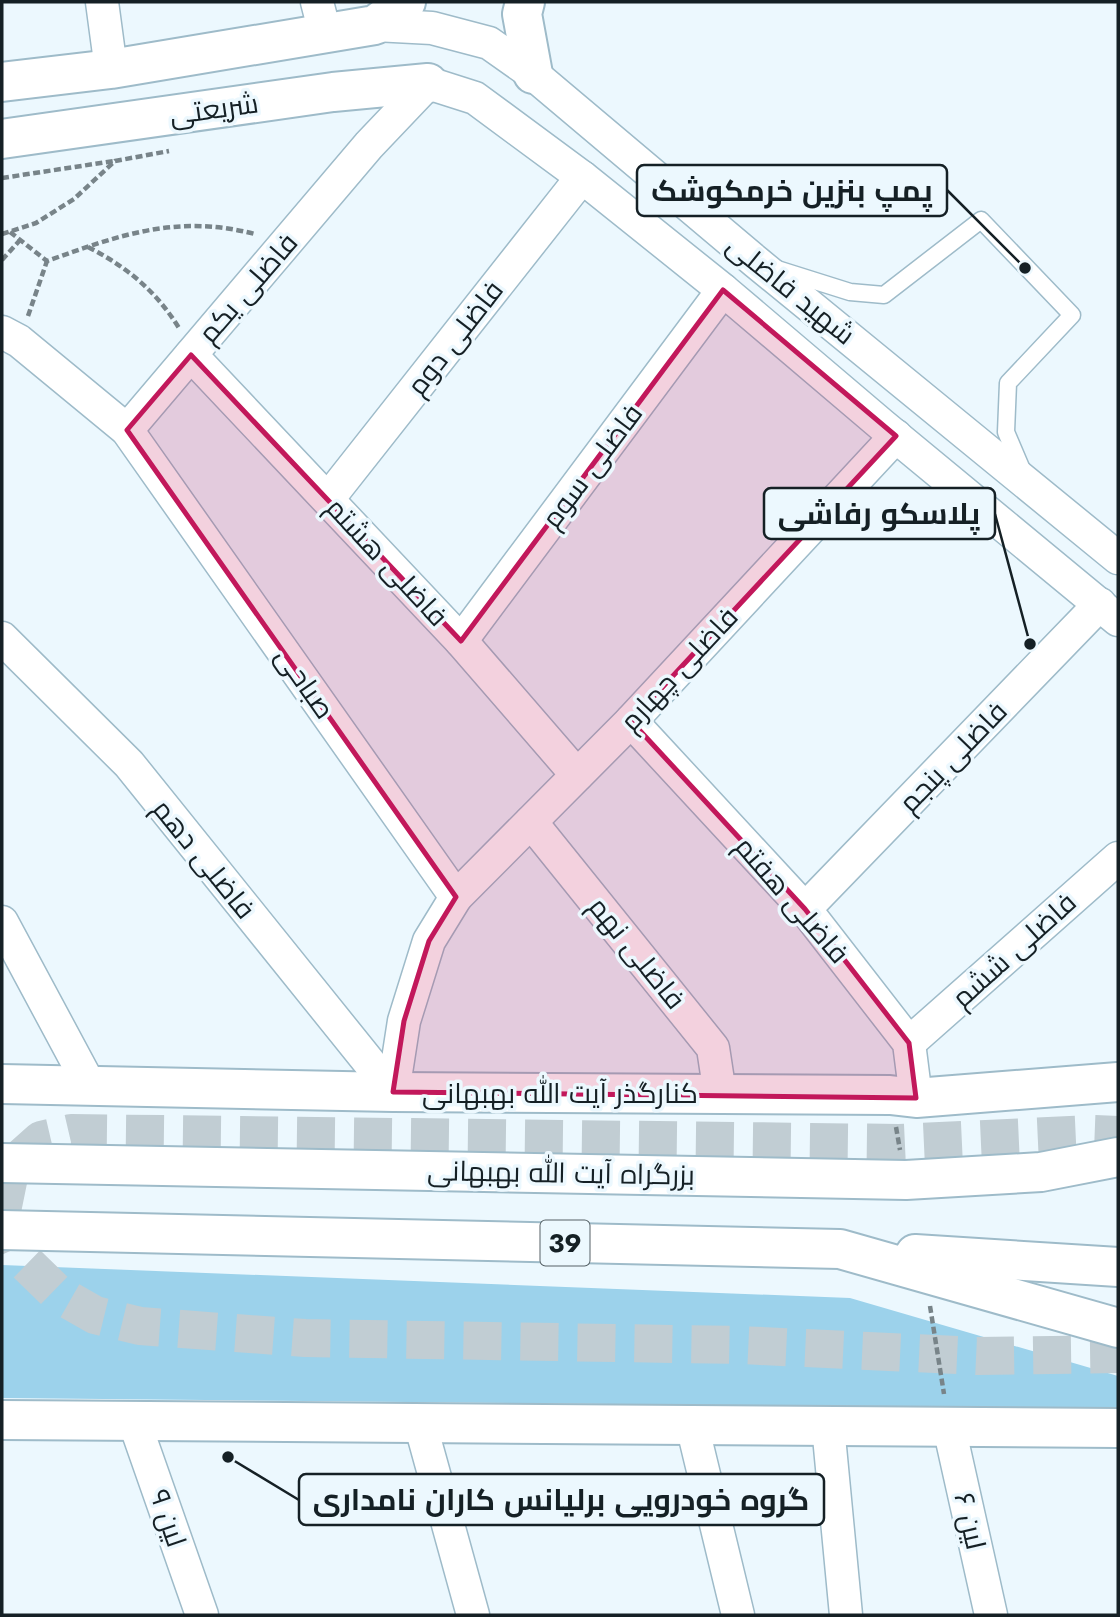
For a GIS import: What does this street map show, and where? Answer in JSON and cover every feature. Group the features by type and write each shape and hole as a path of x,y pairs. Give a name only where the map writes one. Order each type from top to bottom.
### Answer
{"main road":[{"name":"شریعتی","path":"2,82 111,69 321,17 375,25 406,2"},
{"path":"525,2 522,14 533,74"},
{"name":"شریعتی","path":"2,139 333,92 428,83"},
{"name":"کنارگذر آیت الله بهبهانی","path":"2,1084 916,1098 1118,1082"},
{"name":"بزرگراه آیت الله بهبهانی","path":"2,1163 906,1180 1041,1172 1118,1157"},
{"name":"39","path":"2,1230 840,1250 1118,1267"},
{"name":"39","path":"840,1250 1118,1328"},
{"path":"2,1420 1118,1428"}],"street":[{"path":"102,2 111,69"},
{"name":"شهید فاضلی","path":"375,25 432,27 489,43 533,74 756,262 1118,558"},
{"name":"شهید فاضلی","path":"428,83 475,98 582,177 723,290 1109,612"},
{"name":"فاضلی یکم","path":"127,430 369,145 428,83"},
{"path":"333,92 366,101 373,112 374,126 369,145"},
{"name":"فاضلی دوم","path":"328,499 582,177"},
{"name":"فاضلی سوم","path":"461,641 723,290"},
{"name":"صباحی","path":"8,344 127,430 456,897"},
{"name":"فاضلی هشتم","path":"191,355 461,641 577,775"},
{"name":"فاضلی چهارم","path":"456,897 631,721 896,436"},
{"name":"فاضلی پنجم","path":"805,909 1109,612"},
{"name":"فاضلی دهم","path":"2,638 129,764 393,1092"},
{"name":"فاضلی هفتم","path":"631,721 805,909 909,1043"},
{"name":"فاضلی نهم","path":"531,822 713,1048 720,1094"},
{"name":"فاضلی ششم","path":"909,1043 1118,858"},
{"path":"393,1092 404,1021 429,941 456,897"},
{"path":"2,922 90,1086"},
{"path":"909,1043 916,1098"},
{"name":"لین ۹","path":"134,1420 202,1615"},
{"path":"420,1423 473,1615"},
{"path":"692,1425 738,1615"},
{"path":"828,1426 846,1615"},
{"name":"لین ۶","path":"949,1427 991,1615"}],"lane":[{"path":"756,262 850,292 884,295 981,220 1072,315 1008,383 1006,432 1028,484"}],"path":[{"path":"2,178 169,151"},
{"path":"2,234 36,223 74,199 115,161"},
{"path":"8,344 47,261 121,234 154,227 191,226 252,233 286,244"},
{"path":"10,231 47,261"},
{"path":"2,260 20,240"},
{"path":"88,246 115,260 140,279 167,310 191,355"}],"highlighted area":[{"path":"723,290 896,436 631,721 805,909 909,1043 916,1098 393,1092 404,1021 429,941 456,897 127,430 191,355 461,641"}],"shaded area":[{"path":"2,1265 850,1298 1118,1376 1118,1409 2,1398"}],"tunnel":[{"path":"2,1211 11,1167 41,1140 71,1133 899,1143 1118,1135"},
{"path":"2,1213 23,1260 58,1294 95,1315 140,1326 305,1338 740,1345 977,1356 1118,1354"}],"place":[{"name":"پمپ بنزین خرمکوشک","path":"1025,268"},
{"name":"پلاسکو رفاشی","path":"1030,644"},
{"name":"گروه خودرویی برلیانس کاران نامداری","path":"228,1457"}]}
